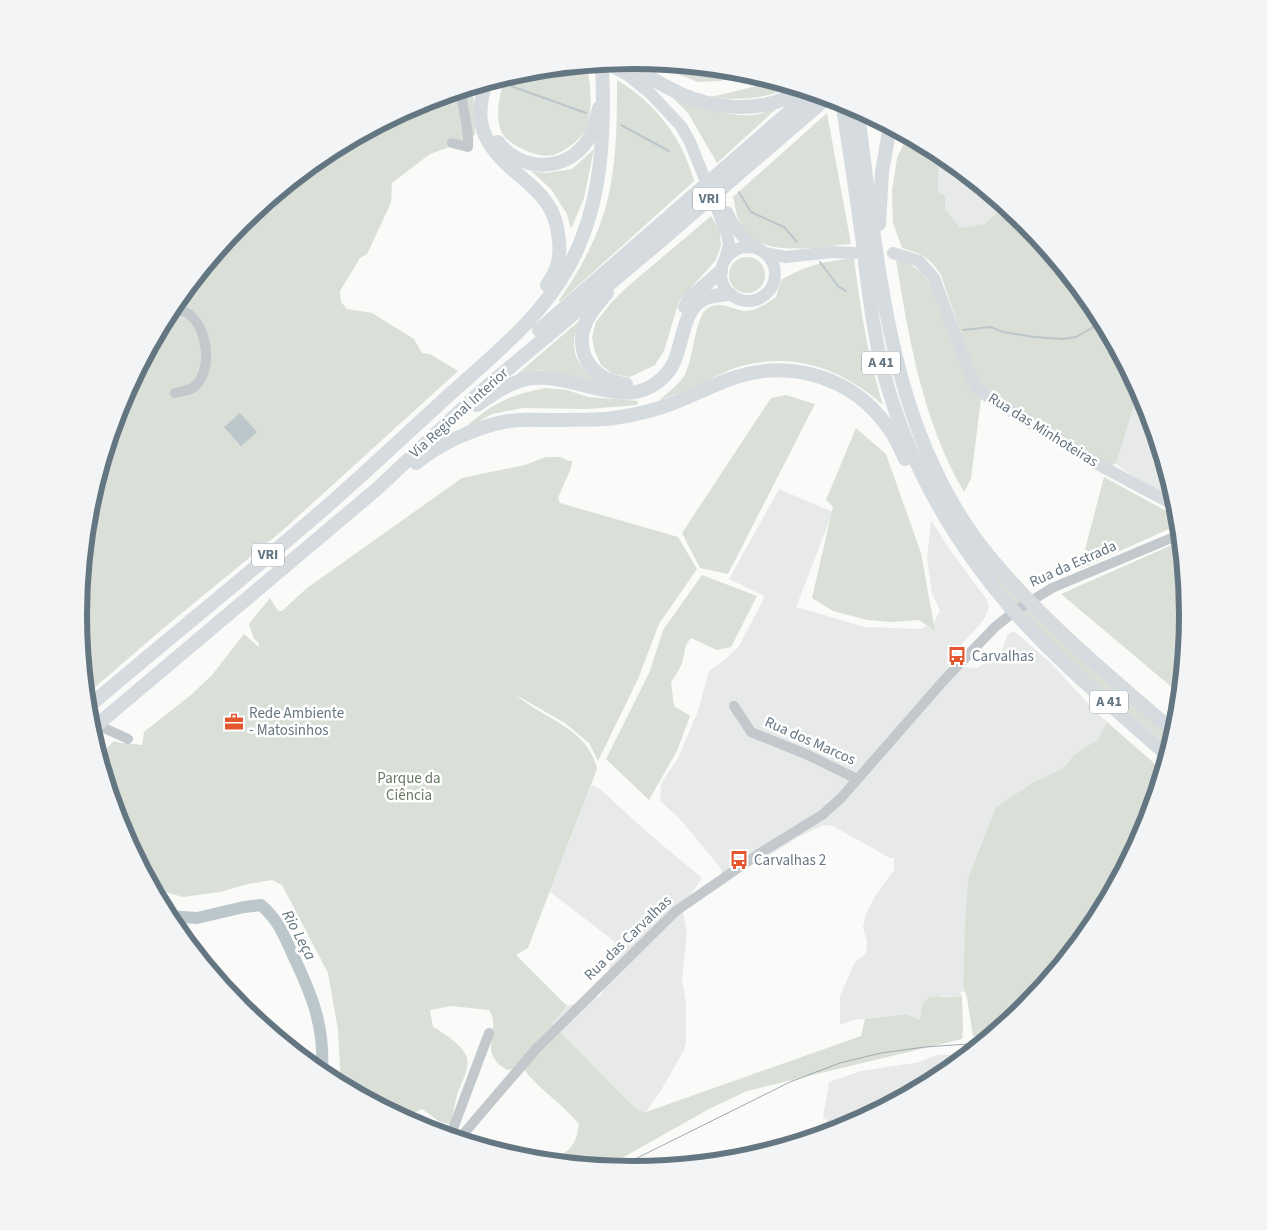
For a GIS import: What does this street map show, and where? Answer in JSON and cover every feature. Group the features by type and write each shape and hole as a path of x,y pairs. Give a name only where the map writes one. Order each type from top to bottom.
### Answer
{"highway":[{"path":"629,69 683,95 716,105 738,107 761,105 777,102 796,94"},
{"name":"Via Regional Interior","path":"95,701 333,501 518,331 549,299 570,265 585,229 593,202 601,159 604,126 602,70"},
{"path":"492,87 487,113 490,130 503,149 515,158 528,164 543,165 556,164 566,160 575,154 586,142 593,130 603,90"},
{"path":"483,90 480,116 483,134 493,151 505,164 546,200 554,214 558,228 560,253 557,267 518,331"},
{"path":"429,413 464,393 806,97"},
{"name":"Via Regional Interior","path":"98,724 378,488 486,387 649,251 822,102"},
{"name":"A 41","path":"843,110 865,270 880,359 907,443 925,480 955,533 1006,602 1053,652 1162,751"},
{"name":"A 41","path":"858,117 892,342 909,406 932,464 956,508 988,555 1020,592 1168,727"},
{"path":"877,247 882,172 889,132"},
{"path":"649,251 599,301 586,323 583,333 582,344 590,366 606,380 616,383 639,383 656,373 664,364 670,352 678,321 687,303 723,265"},
{"path":"443,428 496,392 511,384 528,379 563,379 606,390 628,393 639,392 650,387 662,379 672,367 686,324 696,304 713,296 730,294"},
{"path":"378,488 399,478 438,447 483,428 508,421 611,419 635,415 678,401 738,376 772,370 811,373 851,391 870,406 887,426 913,474 925,480"},
{"path":"1148,710 1160,711 1170,719"},
{"path":"1152,741 1160,761"}],"main road":[{"path":"628,69 676,108 692,130 724,216 729,244 723,265 722,279 724,288 738,299 746,301 755,300 763,296 773,282 775,274 770,259 762,251 746,242 724,216"},
{"path":"723,265 737,249 751,247 786,257 832,252 854,253"},
{"name":"Rua das Minhoteiras","path":"893,253 919,261 934,278 976,387 988,397 1103,467 1167,501"},
{"path":"775,274 789,263 806,255"}],"street":[{"path":"452,144 468,147 469,137 464,116 463,97"},
{"path":"175,392 192,389 201,380 205,369 205,352 199,323 190,314 181,309"},
{"name":"Rua da Estrada","path":"945,679 995,627 1015,611 1052,588 1174,537"},
{"name":"Rua das Carvalhas","path":"463,1134 536,1049 676,911 757,855 822,814 841,798 945,679"},
{"name":"Rua dos Marcos","path":"734,706 751,732 808,755 857,779"},
{"path":"99,726 128,739"},
{"path":"452,1130 489,1033"}],"shaded area":[{"path":"938,162 1001,210 984,224 960,228 945,209 938,192"},
{"path":"1135,400 1151,439 1167,501 1116,464"},
{"path":"240,413 257,432 241,446 224,427"},
{"path":"779,489 833,512 796,607 865,627 920,629 933,624 940,611 932,593 927,559 931,520 950,550 987,600 989,608 983,621 959,647 955,656 959,667 976,668 999,656 1008,634 1014,631 1051,663 1107,722 1098,739 1074,755 1063,768 1036,781 973,869 968,879 965,921 964,992 960,992 962,996 953,998 942,996 922,1004 920,1021 904,1014 853,1020 840,1025 840,996 855,962 866,954 867,941 863,928 865,916 875,896 894,870 894,858 890,858 833,826 824,825 800,836 730,877 722,877 721,869 715,861 677,816 660,801 661,783 677,760 698,711 709,671 739,646 764,598 764,596 729,579"},
{"path":"591,785 600,789 702,878 682,907 687,933 682,979 686,1003 686,1042 684,1050 663,1087 646,1112 638,1110 630,1103 551,1024 567,1006 601,996 611,961 616,956 614,941 550,892"},
{"path":"957,1054 907,1088 875,1105 826,1126 827,1120 823,1118 829,1082 861,1071 920,1062 936,1055"}],"green space":[{"path":"667,70 734,78 720,81 698,82"},
{"path":"588,71 590,115 586,128 575,143 553,155 534,154 520,148 504,136 498,115 503,84 562,73"},
{"path":"617,80 644,99 666,123 683,151 694,181 560,302 559,300 577,273 592,245 608,199 616,144"},
{"path":"763,84 784,90 753,98 711,97"},
{"path":"473,93 475,134 469,140 430,154 392,183 391,203 367,254 360,258 340,291 341,302 347,309 372,313 414,339 422,353 430,354 458,371 283,530 93,689 88,651 88,579 98,508 116,439 129,406 160,342 200,282 247,229 273,204 330,161 360,142 424,110"},
{"path":"669,94 710,109 732,114 755,115 777,108 717,163 688,113"},
{"path":"827,113 851,244 790,249 760,243 748,235 740,223 733,197"},
{"path":"905,141 938,162 938,192 945,196 945,209 960,228 984,224 1001,210 1020,229 1067,282 1107,342 1135,400 1116,464 1110,465 986,390 976,378 941,275 925,257 902,248 893,223 892,191 897,158"},
{"path":"594,149 584,198 571,229 567,214 551,189 531,171 546,173 572,169"},
{"path":"711,216 720,231 721,245 716,260 679,301 664,351 655,365 630,377 613,374 601,365 595,352 592,337 596,322 626,288"},
{"path":"747,257 754,258 760,262 764,268 764,282 760,288 754,292 747,293 740,292 734,288 730,282 729,275 730,268 734,262 740,258"},
{"path":"854,258 865,332 883,405 867,392 834,373 817,367 781,361 741,366 659,400 676,386 684,376 700,320 708,308 717,305 745,311 753,310 776,297 781,280 790,275 816,264"},
{"path":"896,260 909,264 918,270 933,289 981,399 971,479 964,492 950,465 928,409 912,350"},
{"path":"579,321 574,340 576,355 584,369 596,382 539,370 514,377"},
{"path":"546,388 567,390 588,397 638,401 637,405 587,409 523,408 492,414 469,427 468,425 504,400 523,393"},
{"path":"786,395 815,404 728,574 700,568 682,533 771,398"},
{"path":"856,428 886,454 921,553 935,631 919,620 892,622 868,620 833,611 812,598 833,507 826,500"},
{"name":"Parque da Ciência","path":"546,457 560,457 572,461 571,468 558,498 560,503 678,537 697,569 659,624 638,679 598,761 589,743 565,723 516,695 575,734 592,755 597,769 528,948 516,955 567,1006 552,1024 630,1103 638,1110 646,1112 861,1036 865,1019 905,1014 920,1020 922,1004 929,997 962,996 962,1039 747,1091 709,1109 617,1161 559,1157 574,1143 579,1124 522,1067 507,1070 498,1063 493,1056 491,1048 493,1026 489,1010 451,1006 430,1010 433,1027 453,1040 462,1049 468,1062 449,1124 440,1122 422,1109 411,1114 360,1088 340,1076 338,1030 328,973 282,885 272,880 220,892 183,897 162,891 129,824 116,791 105,750 114,741 142,745 144,732 191,695 212,675 244,634 259,647 259,643 254,639 249,624 270,598 278,611 282,611 307,588 462,478 525,465"},
{"path":"1104,477 1170,513 1172,527 1080,569"},
{"path":"965,534 1010,591 1036,617 1090,668 1166,734 1164,743 1073,662 1026,616 966,538"},
{"path":"1175,544 1179,579 1180,615 1179,651 1174,689 1061,594"},
{"path":"702,575 757,596 731,647 717,650 691,638 687,644 682,663 671,682 674,706 690,716 677,751 649,800 606,759 650,671 663,630"},
{"path":"1107,722 1158,767 1138,824 1107,888 1067,948 1020,1001 994,1026 982,1036 973,1036 967,998 963,986 968,879 996,807 1036,781 1063,768 1074,755 1098,739"}],"waterway":[{"path":"511,86 586,113"},
{"path":"621,125 669,151"},
{"path":"739,192 751,212 784,227 797,242"},
{"path":"820,262 838,286 846,291"},
{"path":"963,330 991,327 1003,332 1063,339 1076,337 1096,325"},
{"name":"Rio Leça","path":"178,917 197,918 261,905 267,911 283,933 311,997 319,1026 322,1063"}],"tram line":[{"path":"631,1161 790,1082 840,1063 881,1053 971,1044"}],"place":[{"name":"Carvalhas","path":"957,656"},
{"name":"Rede Ambiente - Matosinhos","path":"234,722"},
{"name":"Carvalhas 2","path":"739,860"}]}
